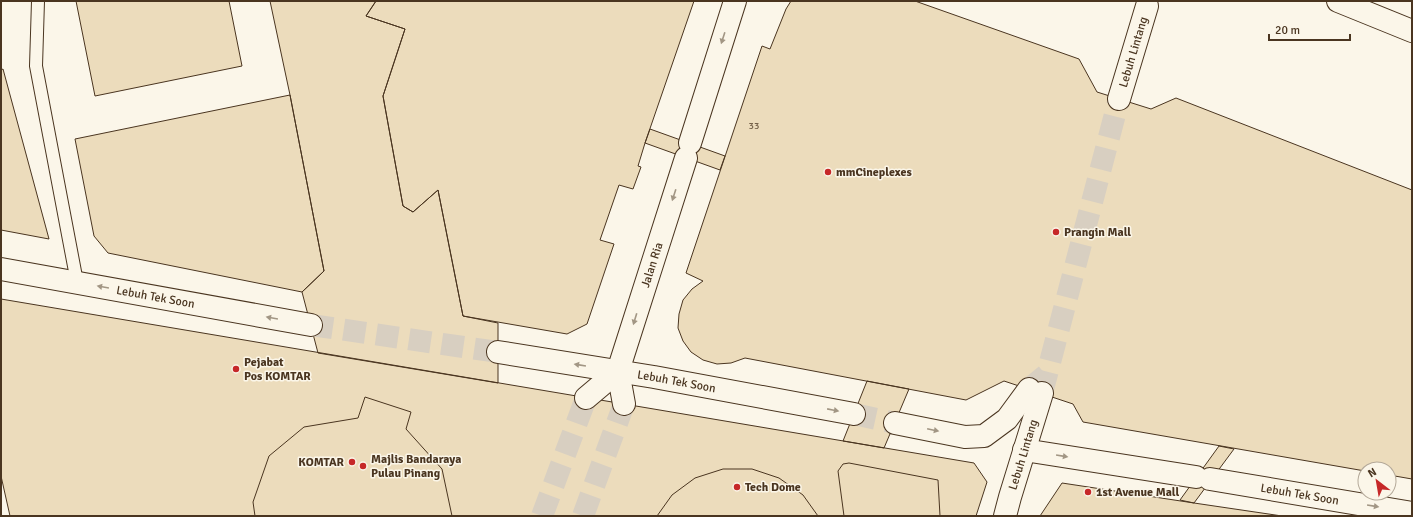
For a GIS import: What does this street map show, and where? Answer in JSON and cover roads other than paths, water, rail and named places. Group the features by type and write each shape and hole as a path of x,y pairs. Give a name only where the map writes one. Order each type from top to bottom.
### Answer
{"street":[{"name":"Jalan Ria","path":"624,404 618,371 735,1"},
{"path":"1338,1 1412,31"},
{"name":"Lebuh Lintang","path":"1119,99 1149,3"},
{"name":"Lebuh Tek Soon","path":"1,269 311,325"},
{"name":"Lebuh Tek Soon","path":"498,352 618,371 854,414"},
{"path":"586,398 618,371"},
{"name":"Lebuh Lintang","path":"895,423 965,437 984,436 1007,419 1036,391 1024,450 1005,516"},
{"name":"Lebuh Tek Soon","path":"1024,450 1412,513"}],"lane":[{"path":"38,1 36,66 77,282"}],"tunnel":[{"path":"1042,393 1119,99"},
{"path":"311,325 498,352"},
{"path":"1029,389 1047,374"},
{"path":"542,516 586,398"},
{"path":"583,516 624,404"},
{"path":"854,414 895,423"}],"place":[{"name":"mmCineplexes","path":"828,172"},
{"name":"Prangin Mall","path":"1056,232"},
{"name":"Pejabat Pos KOMTAR","path":"236,369"},
{"name":"KOMTAR","path":"352,462"},
{"name":"Majlis Bandaraya Pulau Pinang","path":"363,466"},
{"name":"Tech Dome","path":"737,487"},
{"name":"1st Avenue Mall","path":"1088,492"}]}
